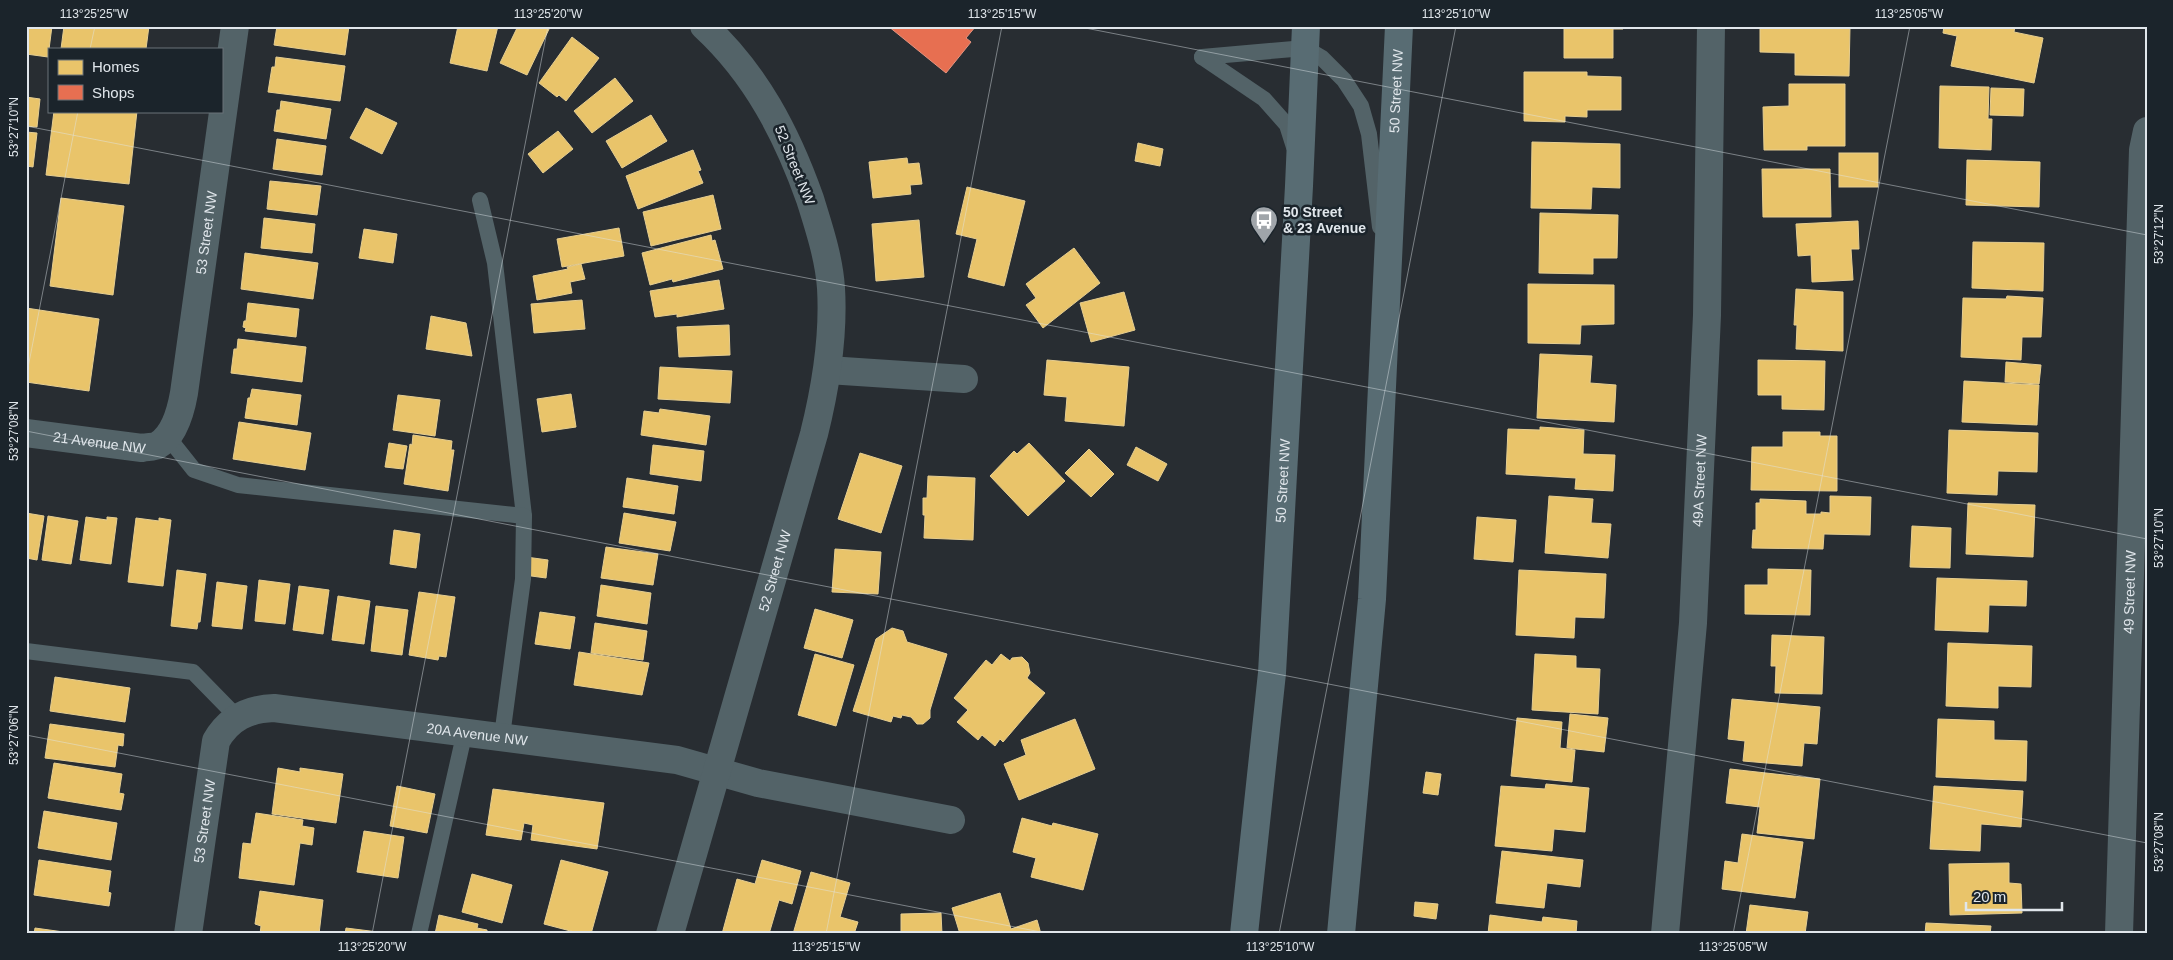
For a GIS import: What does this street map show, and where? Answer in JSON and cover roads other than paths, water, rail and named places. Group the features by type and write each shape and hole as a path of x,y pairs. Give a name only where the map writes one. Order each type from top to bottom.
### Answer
{"main road":[{"name":"50 Street NW","path":"1341,934 1372,599 1399,26"},
{"name":"50 Street NW","path":"1244,934 1272,673 1300,168 1305,37"}],"street":[{"name":"53 Street NW","path":"167,436 181,410 235,26"},
{"name":"49A Street NW","path":"1664,934 1692,623 1707,315 1711,26"},
{"name":"52 Street NW","path":"670,934 814,434 828,370 832,315 831,286 818,224 791,148 751,78 710,32"},
{"name":"49 Street NW","path":"2119,934 2143,150 2147,131"},
{"path":"828,370 964,379"},
{"name":"21 Avenue NW","path":"26,433 142,448 157,445 167,436"},
{"name":"20A Avenue NW","path":"238,717 250,710 274,708 677,760 718,771"},
{"name":"53 Street NW","path":"188,934 216,741 224,728 238,717"},
{"path":"718,771 758,783 951,820"}],"lane":[{"path":"1300,168 1288,125 1264,99 1202,57 1305,37 1322,58 1344,80 1361,106 1369,134 1387,284"},
{"path":"480,200 495,263 524,516 523,579 502,736"},
{"path":"167,436 194,470 238,485 524,516"},
{"path":"26,651 193,672 238,717"},
{"path":"419,934 465,732"}],"place":[{"name":"50 Street & 23 Avenue","path":"1264,244"}]}
